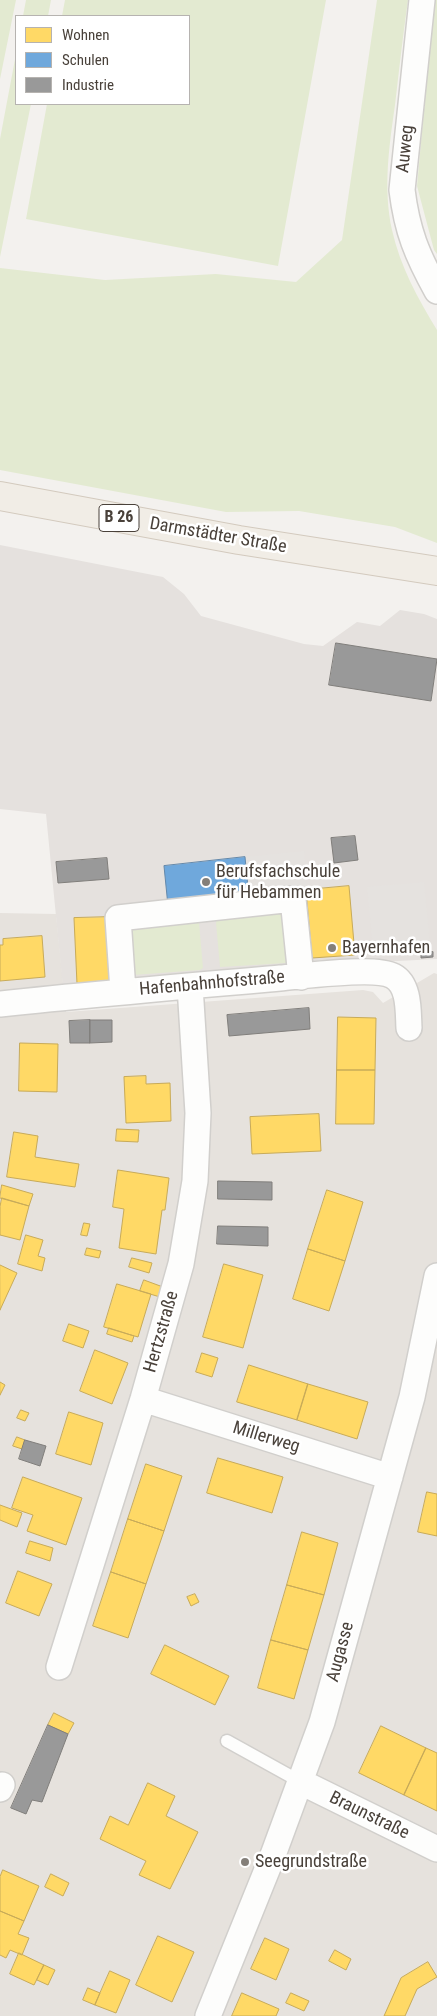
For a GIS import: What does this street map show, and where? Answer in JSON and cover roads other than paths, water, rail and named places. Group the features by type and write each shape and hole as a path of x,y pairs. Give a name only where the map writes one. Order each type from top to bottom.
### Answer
{"main road":[{"name":"Darmstädter Straße","path":"0,496 433,573"}],"street":[{"name":"Auweg","path":"422,0 402,190 405,216 412,242 437,291"},
{"name":"Hafenbahnhofstraße","path":"123,991 118,918 293,899 301,977"},
{"name":"Hafenbahnhofstraße","path":"0,1004 123,991 369,972 385,973 394,976 401,982 406,994 409,1028"},
{"name":"Hertzstraße","path":"59,1668 142,1399 181,1264 195,1181 198,1113 190,986"},
{"name":"Augasse","path":"208,2016 301,1782 322,1722 432,1327 437,1276"},
{"name":"Millerweg","path":"142,1399 390,1477"},
{"name":"Braunstraße","path":"301,1782 437,1849"}],"lane":[{"path":"227,1741 301,1782"}],"place":[{"name":"Berufsfachschule für Hebammen","path":"206,882"},
{"name":"Bayernhafen","path":"332,948"},
{"name":"Seegrundstraße","path":"245,1862"}]}
